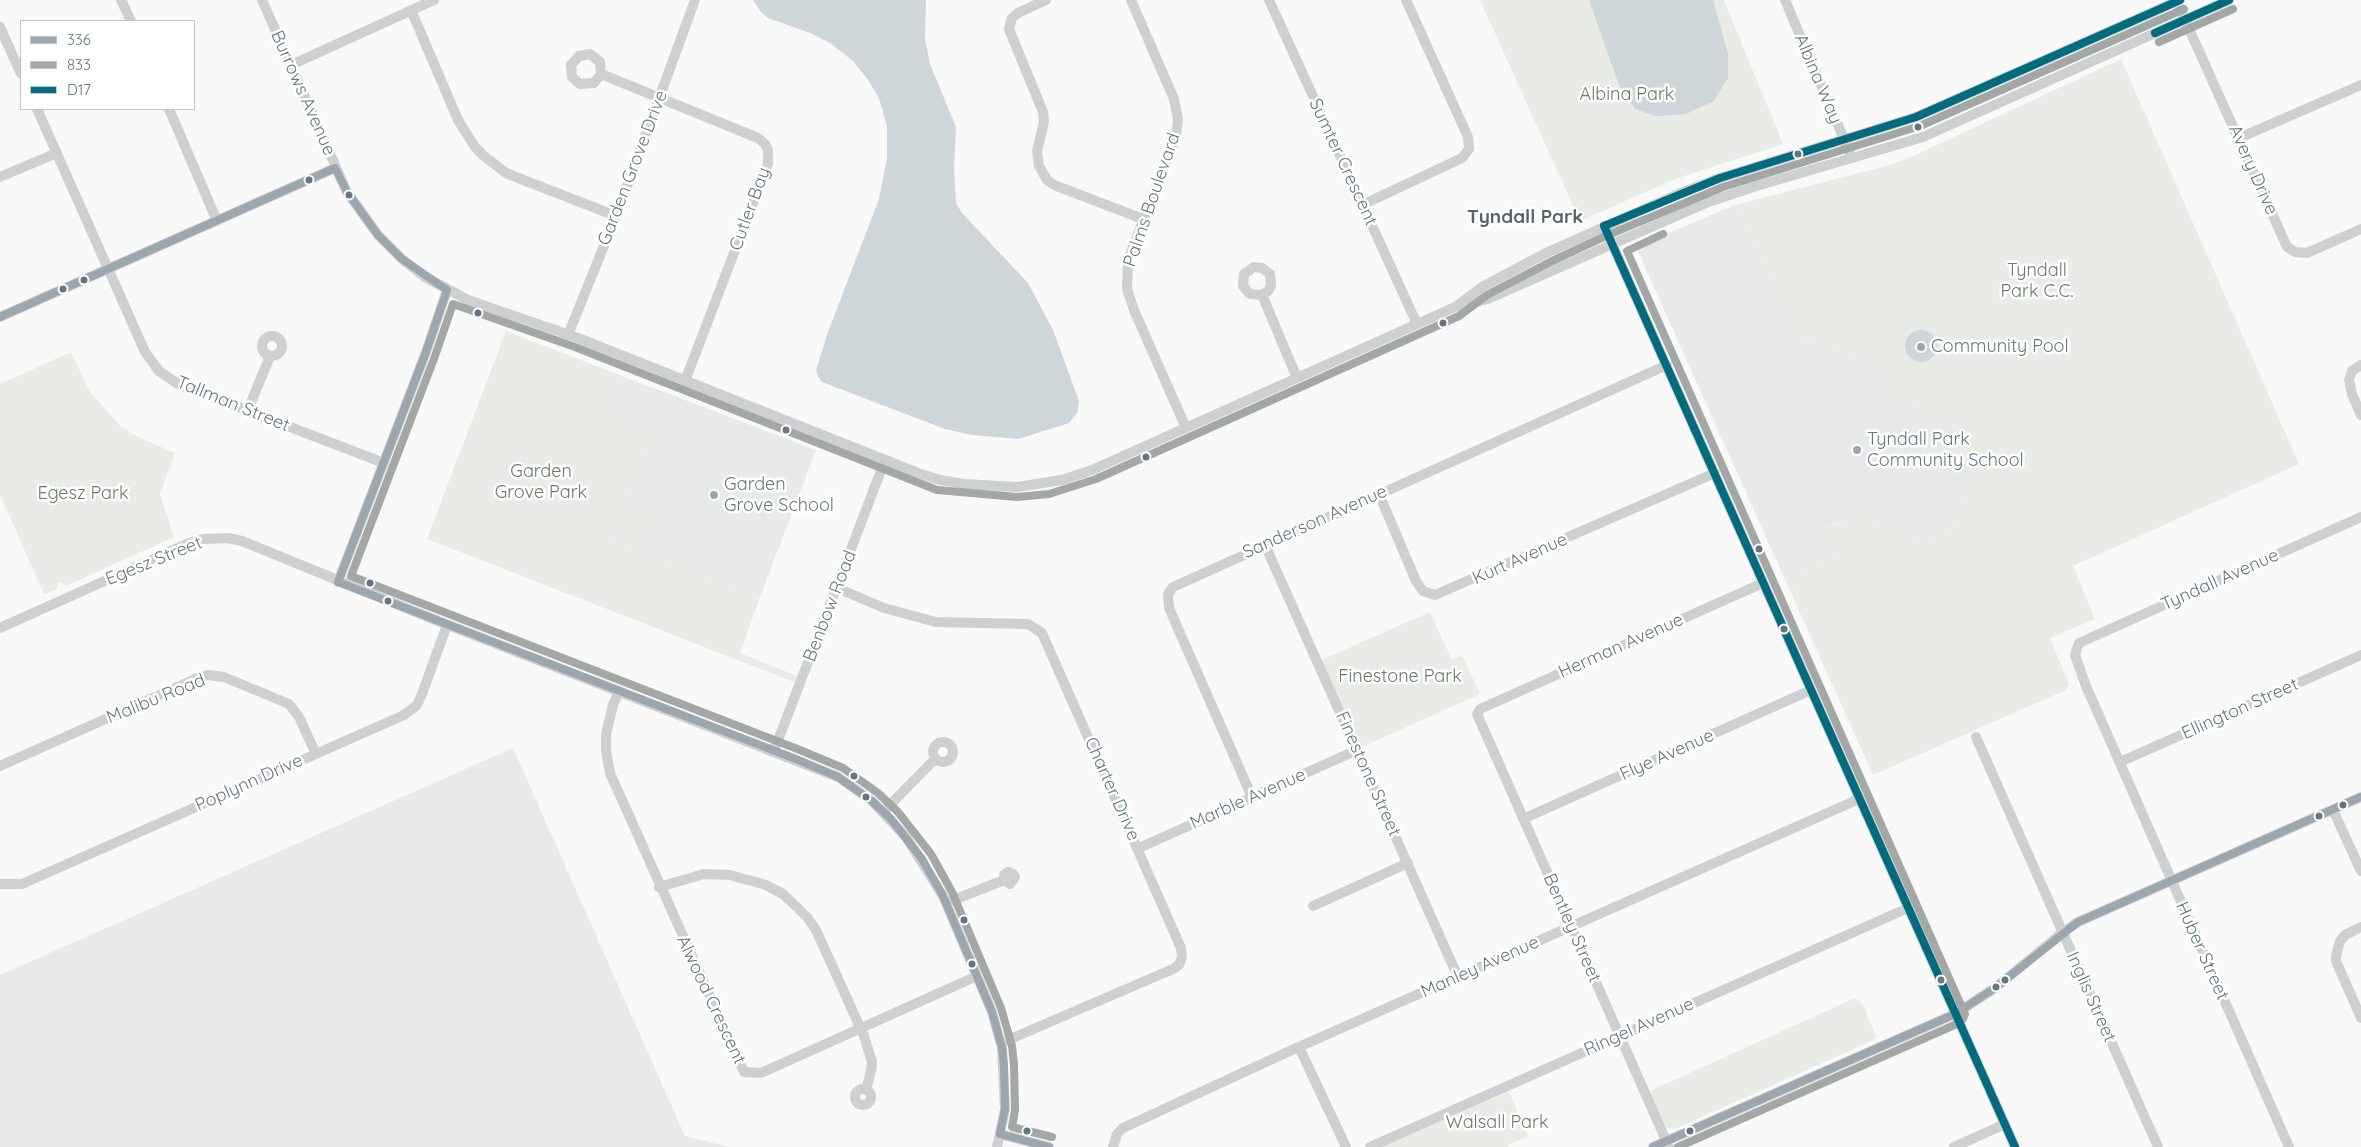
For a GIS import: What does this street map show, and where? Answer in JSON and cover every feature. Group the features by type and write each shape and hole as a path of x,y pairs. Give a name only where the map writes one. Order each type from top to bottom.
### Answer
{"street":[{"path":"121,0 130,20"},
{"name":"Burrows Avenue","path":"262,0 346,192 378,235 402,259 447,290 568,335 940,480 964,484 1017,487 1047,484 1078,476 1455,307 1488,300 1614,246 1706,203 1753,187 1923,137 2229,0"},
{"path":"291,65 434,0"},
{"name":"Garden Grove Drive","path":"568,335 616,216 696,0"},
{"path":"1046,0 1018,13 1012,18 1009,29 1043,112 1042,131 1037,151 1039,166 1047,180 1054,185 1143,219"},
{"name":"Palms Boulevard","path":"1131,0 1174,99 1178,119 1176,136 1128,260 1127,289 1134,310 1186,428"},
{"name":"Sumter Crescent","path":"1269,0 1417,324"},
{"path":"1362,205 1462,158 1469,149 1468,137 1406,0"},
{"name":"Albina Way","path":"1785,0 1852,158"},
{"name":"Burrows Avenue","path":"1455,307 1482,287 1548,252 1604,226 1720,178 1916,117 2177,0"},
{"name":"Avery Drive","path":"2177,0 2184,20 2287,247 2295,252 2306,253 2361,229"},
{"path":"411,10 458,120 475,147 506,173 616,216"},
{"path":"0,27 20,72"},
{"name":"Cutler Bay","path":"601,74 758,138 765,144 768,150 768,164 685,381"},
{"path":"2238,138 2361,85"},
{"name":"Tallman Street","path":"37,110 145,352 160,371 178,384 384,463"},
{"path":"168,110 217,221"},
{"path":"0,177 57,154"},
{"path":"0,317 335,168"},
{"path":"1604,226 2015,1147"},
{"path":"338,582 426,352 447,290"},
{"path":"1262,295 1297,378"},
{"path":"248,410 270,356"},
{"name":"Sanderson Avenue","path":"1252,797 1167,601 1172,587 1667,365"},
{"path":"2361,365 2352,371 2349,380 2352,394 2361,415"},
{"name":"Benbow Road","path":"774,751 885,460"},
{"name":"Kurt Avenue","path":"1379,494 1416,581 1423,591 1435,595 1714,473"},
{"name":"Tyndall Avenue","path":"2079,643 2361,517"},
{"name":"Egesz Street","path":"0,628 189,543 210,538 242,541 338,582 838,777 883,812 906,837 922,859 946,903 992,1012 1001,1043 1005,1109 997,1147"},
{"name":"Finestone Street","path":"1265,545 1458,977"},
{"name":"Herman Avenue","path":"1480,709 1763,583"},
{"name":"Charter Drive","path":"837,588 884,608 936,622 1028,624 1038,628 1042,633 1181,948 1182,957 1179,965 1001,1043"},
{"name":"Poplynn Drive","path":"0,884 22,884 404,715 417,705 448,625"},
{"name":"Huber Street","path":"2079,643 2075,654 2120,762 2288,1147"},
{"name":"Ellington Street","path":"2120,762 2361,656"},
{"name":"Malibu Road","path":"0,766 200,677 208,676 224,677 289,704 299,717 316,754"},
{"name":"Flye Avenue","path":"1523,819 1811,690"},
{"name":"Alwood Crescent","path":"619,691 613,705 606,734 606,751 610,773 659,887 744,1072 761,1073 977,976"},
{"name":"Bentley Street","path":"1480,709 1477,714 1668,1144"},
{"name":"Inglis Street","path":"1976,737 2158,1147"},
{"name":"Marble Avenue","path":"1138,848 1357,750"},
{"path":"883,812 935,759"},
{"path":"1653,1147 1668,1144 1955,1014 1995,988 2063,932 2078,922 2361,797"},
{"name":"Manley Avenue","path":"1113,1147 1117,1134 1123,1128 1299,1047 1859,799"},
{"path":"2333,810 2361,871"},
{"path":"1312,906 1408,863"},
{"path":"659,887 704,874 749,879 783,894 807,916 816,930 861,1029 872,1062 872,1071 866,1090"},
{"path":"946,903 1004,880"},
{"name":"Ringel Avenue","path":"1370,1147 1908,908"},
{"path":"2361,927 2345,935 2340,941 2336,961 2361,1018"},
{"path":"1299,1047 1346,1147"},
{"path":"1954,1147 2005,1124"},
{"path":"1000,1134 1050,1147"}],"shaded area":[{"path":"753,0 926,0 925,38 930,64 956,127 954,167 956,203 962,213 1028,283 1053,330 1079,401 1077,413 1069,423 1018,439 972,435 945,429 822,382 816,370 828,332 879,199 887,158 887,126 879,98 853,61 830,43 810,33 768,18 761,12"},
{"path":"1589,0 1713,0 1728,54 1728,78 1714,101 1686,114 1656,116 1635,109 1619,85"},
{"path":"1735,205 1801,340 1840,350 1857,360 1888,391 1900,400 1943,418 1962,455 1977,463 1952,528 1925,541 1857,516 1827,527 1837,555 1803,569 1792,595 1636,247"},
{"name":"Community Pool","path":"1921,330 1933,334 1937,346 1933,358 1921,362 1909,358 1905,346 1909,334"},
{"name":"Garden Grove School","path":"622,376 816,450 760,597 611,540 652,434 605,416"},
{"path":"513,748 685,1136 729,1147 0,1147 0,975"}],"green space":[{"name":"Albina Park","path":"1480,0 1724,0 1783,144 1678,178 1580,221"},
{"name":"Tyndall Park C.C.","path":"2121,59 2299,464 2073,566 2095,619 2050,638 2069,684 2066,690 1873,775 1792,595 1803,569 1837,555 1826,528 1857,516 1925,541 1952,528 1977,463 1962,455 1943,418 1900,400 1888,391 1857,360 1840,350 1801,340 1735,205 1890,165"},
{"name":"Garden Grove Park","path":"506,331 622,376 606,416 652,434 611,540 760,597 740,653 797,676 794,682 427,539"},
{"name":"Egesz Park","path":"71,352 90,392 120,426 138,437 175,453 160,494 174,537 68,585 58,582 56,590 44,594 0,495 0,384"},
{"path":"635,499 656,508 639,548 619,539"},
{"name":"Finestone Park","path":"1430,612 1452,660 1462,655 1480,694 1360,748 1321,660"},
{"path":"1853,999 1859,1000 1864,1007 1876,1037 1874,1040 1675,1129 1667,1128 1651,1095 1652,1090"},
{"name":"Walsall Park","path":"1509,1092 1528,1136 1508,1145 1509,1147 1380,1147"}],"transit line":[{"name":"D17","path":"2015,1147 1604,226 1720,178 1916,117 2180,0"},
{"name":"D17","path":"2155,33 2229,0"},
{"name":"833","path":"1052,1137 1012,1127 1015,1110 1014,1065 1012,1046 1001,1008 952,892 931,854 898,812 878,793 843,768 800,750 351,576 453,304 575,347 937,490 1017,497 1049,494 1096,479 1459,316 1487,295 1552,261 1608,235 1723,187 1920,126 2184,9"},
{"name":"833","path":"2159,42 2233,9"},
{"name":"336","path":"335,168 347,192 378,235 402,259 447,290"},
{"name":"336","path":"0,317 335,168"},
{"name":"833","path":"1663,234 1627,251 1965,1014 1959,1023 1678,1147"},
{"name":"336","path":"338,582 426,352 447,290"},
{"name":"336","path":"338,582 796,759 838,777 872,801 891,819 922,859 943,896 992,1012 1002,1048 1004,1066 1005,1109 1000,1134"},
{"name":"336","path":"1653,1147 1955,1014 1995,988 2078,922 2361,797"},
{"name":"336","path":"1000,1134 1049,1147"}],"place":[{"name":"Community Pool","path":"1921,347"},
{"name":"Tyndall Park Community School","path":"1857,450"},
{"name":"Garden Grove School","path":"714,495"}],"district":[{"name":"Tyndall Park","path":"1525,217"}]}
